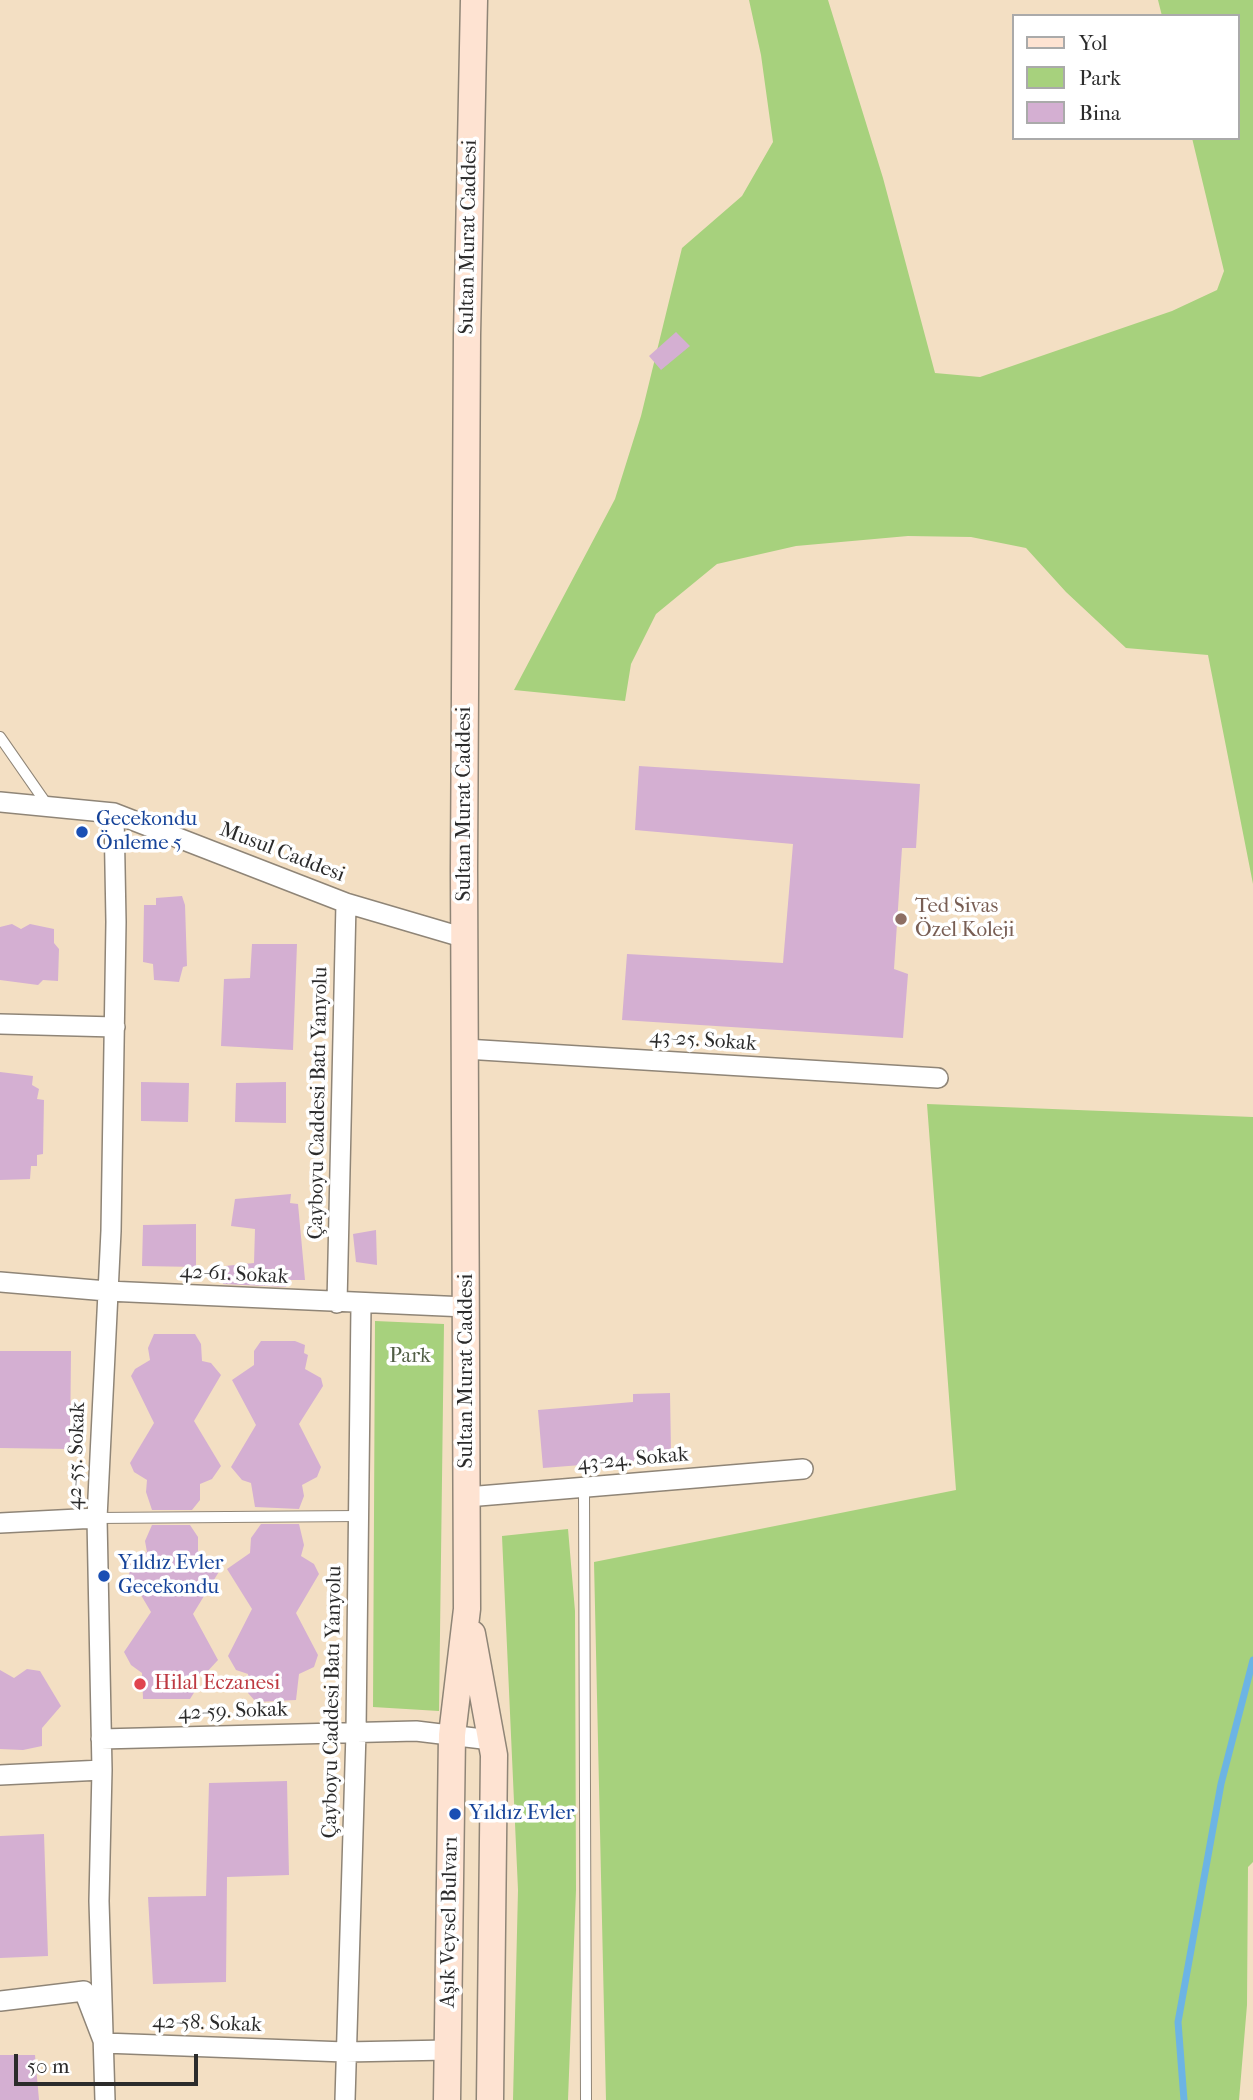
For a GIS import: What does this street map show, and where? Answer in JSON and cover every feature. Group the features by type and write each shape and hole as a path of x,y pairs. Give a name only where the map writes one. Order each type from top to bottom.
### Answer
{"street":[{"name":"Sultan Murat Caddesi","path":"467,1609 467,349 474,0"},
{"name":"Musul Caddesi","path":"0,802 114,813 346,903 465,938"},
{"name":"42-55. Sokak","path":"105,2100 99,1901 102,1739 97,1518 115,1027 114,813"},
{"name":"Çayboyu Caddesi Batı Yanyolu","path":"337,1303 346,903"},
{"path":"0,1024 115,1027"},
{"name":"43-25. Sokak","path":"465,1048 938,1078"},
{"name":"42-61. Sokak","path":"0,1282 107,1291 361,1305 466,1307"},
{"name":"Çayboyu Caddesi Batı Yanyolu","path":"345,2100 356,1732 361,1305"},
{"name":"43-24. Sokak","path":"467,1497 803,1469"},
{"path":"0,1523 97,1518"},
{"name":"Aşık Veysel Bulvarı","path":"447,2100 452,1735 467,1609"},
{"name":"Aşık Veysel Bulvarı","path":"467,1609 494,1755 490,2100"},
{"name":"42-59. Sokak","path":"102,1739 416,1731 491,1740"},
{"path":"0,1775 102,1770"},
{"path":"0,2001 84,1991 104,2043"},
{"name":"42-58. Sokak","path":"104,2043 345,2052 448,2050"}],"lane":[{"path":"0,737 48,807"},
{"path":"584,1488 586,2100"},
{"path":"97,1518 359,1517"}],"green space":[{"path":"749,0 828,0 883,178 935,373 980,377 1172,311 1217,290 1224,271 1192,140 1239,140 1239,14 1162,14 1158,0 1253,0 1253,884 1208,655 1126,648 1066,592 1026,548 971,537 908,536 796,546 717,564 656,614 631,664 625,701 514,690 615,499 641,416 682,248 742,196 773,142 761,55"},
{"path":"927,1104 1253,1117 1253,1862 1248,1867 1247,2005 1239,2100 606,2100 594,1562 956,1490"},
{"name":"Park","path":"375,1321 444,1324 439,1711 373,1707"},
{"path":"568,1529 575,1611 576,1890 568,2100 513,2100 518,1890 502,1536"}],"building":[{"path":"676,332 690,346 661,370 649,356"},
{"path":"639,766 920,784 916,848 902,848 894,969 908,974 903,1038 622,1020 627,954 783,963 793,844 635,830"},
{"path":"182,896 185,905 187,966 183,967 179,982 154,980 153,964 143,962 144,905 156,905 156,898"},
{"path":"12,924 21,929 30,924 54,929 54,943 59,949 58,981 43,980 38,985 0,980 0,927"},
{"path":"252,944 297,944 293,1050 221,1046 224,979 250,978"},
{"path":"0,1072 33,1076 32,1085 39,1089 37,1099 44,1100 43,1154 37,1155 37,1166 31,1166 30,1179 0,1180"},
{"path":"141,1082 189,1083 188,1122 141,1121"},
{"path":"286,1082 286,1123 235,1122 236,1083"},
{"path":"291,1194 290,1203 298,1204 305,1280 290,1280 286,1287 223,1284 225,1266 254,1263 255,1229 231,1226 235,1199"},
{"path":"196,1224 196,1267 142,1266 143,1225"},
{"path":"376,1230 377,1265 356,1262 353,1234"},
{"path":"154,1334 195,1334 201,1344 202,1361 211,1363 221,1375 194,1421 221,1466 212,1479 200,1484 200,1500 192,1510 152,1510 146,1492 147,1480 134,1472 130,1463 154,1423 131,1376 135,1369 150,1360 148,1348"},
{"path":"261,1341 295,1341 305,1345 304,1353 308,1355 305,1369 321,1378 323,1386 299,1424 321,1467 317,1477 302,1485 304,1496 299,1509 255,1507 251,1483 242,1480 231,1467 256,1425 232,1380 254,1365 254,1351"},
{"path":"0,1351 71,1351 70,1449 0,1448"},
{"path":"670,1393 671,1452 644,1453 645,1460 543,1468 538,1410 633,1402 633,1394"},
{"path":"261,1524 299,1524 304,1545 301,1556 314,1564 319,1574 296,1613 318,1655 314,1667 299,1674 296,1700 256,1702 248,1693 248,1674 236,1670 228,1656 252,1609 227,1569 250,1553 251,1538"},
{"path":"152,1525 190,1525 198,1537 198,1551 220,1570 193,1614 218,1660 206,1673 195,1675 195,1691 190,1699 143,1699 142,1673 131,1665 124,1652 151,1612 129,1575 131,1562 147,1552 145,1541"},
{"path":"27,1669 40,1671 61,1706 42,1728 42,1746 23,1750 0,1749 0,1670 14,1678"},
{"path":"287,1781 289,1875 227,1877 226,1982 153,1984 148,1897 206,1896 209,1783"},
{"path":"44,1834 48,1956 0,1958 0,1836"},
{"path":"0,2055 35,2055 39,2100 0,2100"}],"waterway":[{"path":"1184,2100 1178,2022 1221,1784 1253,1660"}],"place":[{"name":"Gecekondu Önleme 5","path":"82,832"},
{"name":"Ted Sivas Özel Koleji","path":"901,919"},
{"name":"Yıldız Evler Gecekondu","path":"104,1576"},
{"name":"Hilal Eczanesi","path":"140,1684"},
{"name":"Yıldız Evler","path":"455,1814"}]}
